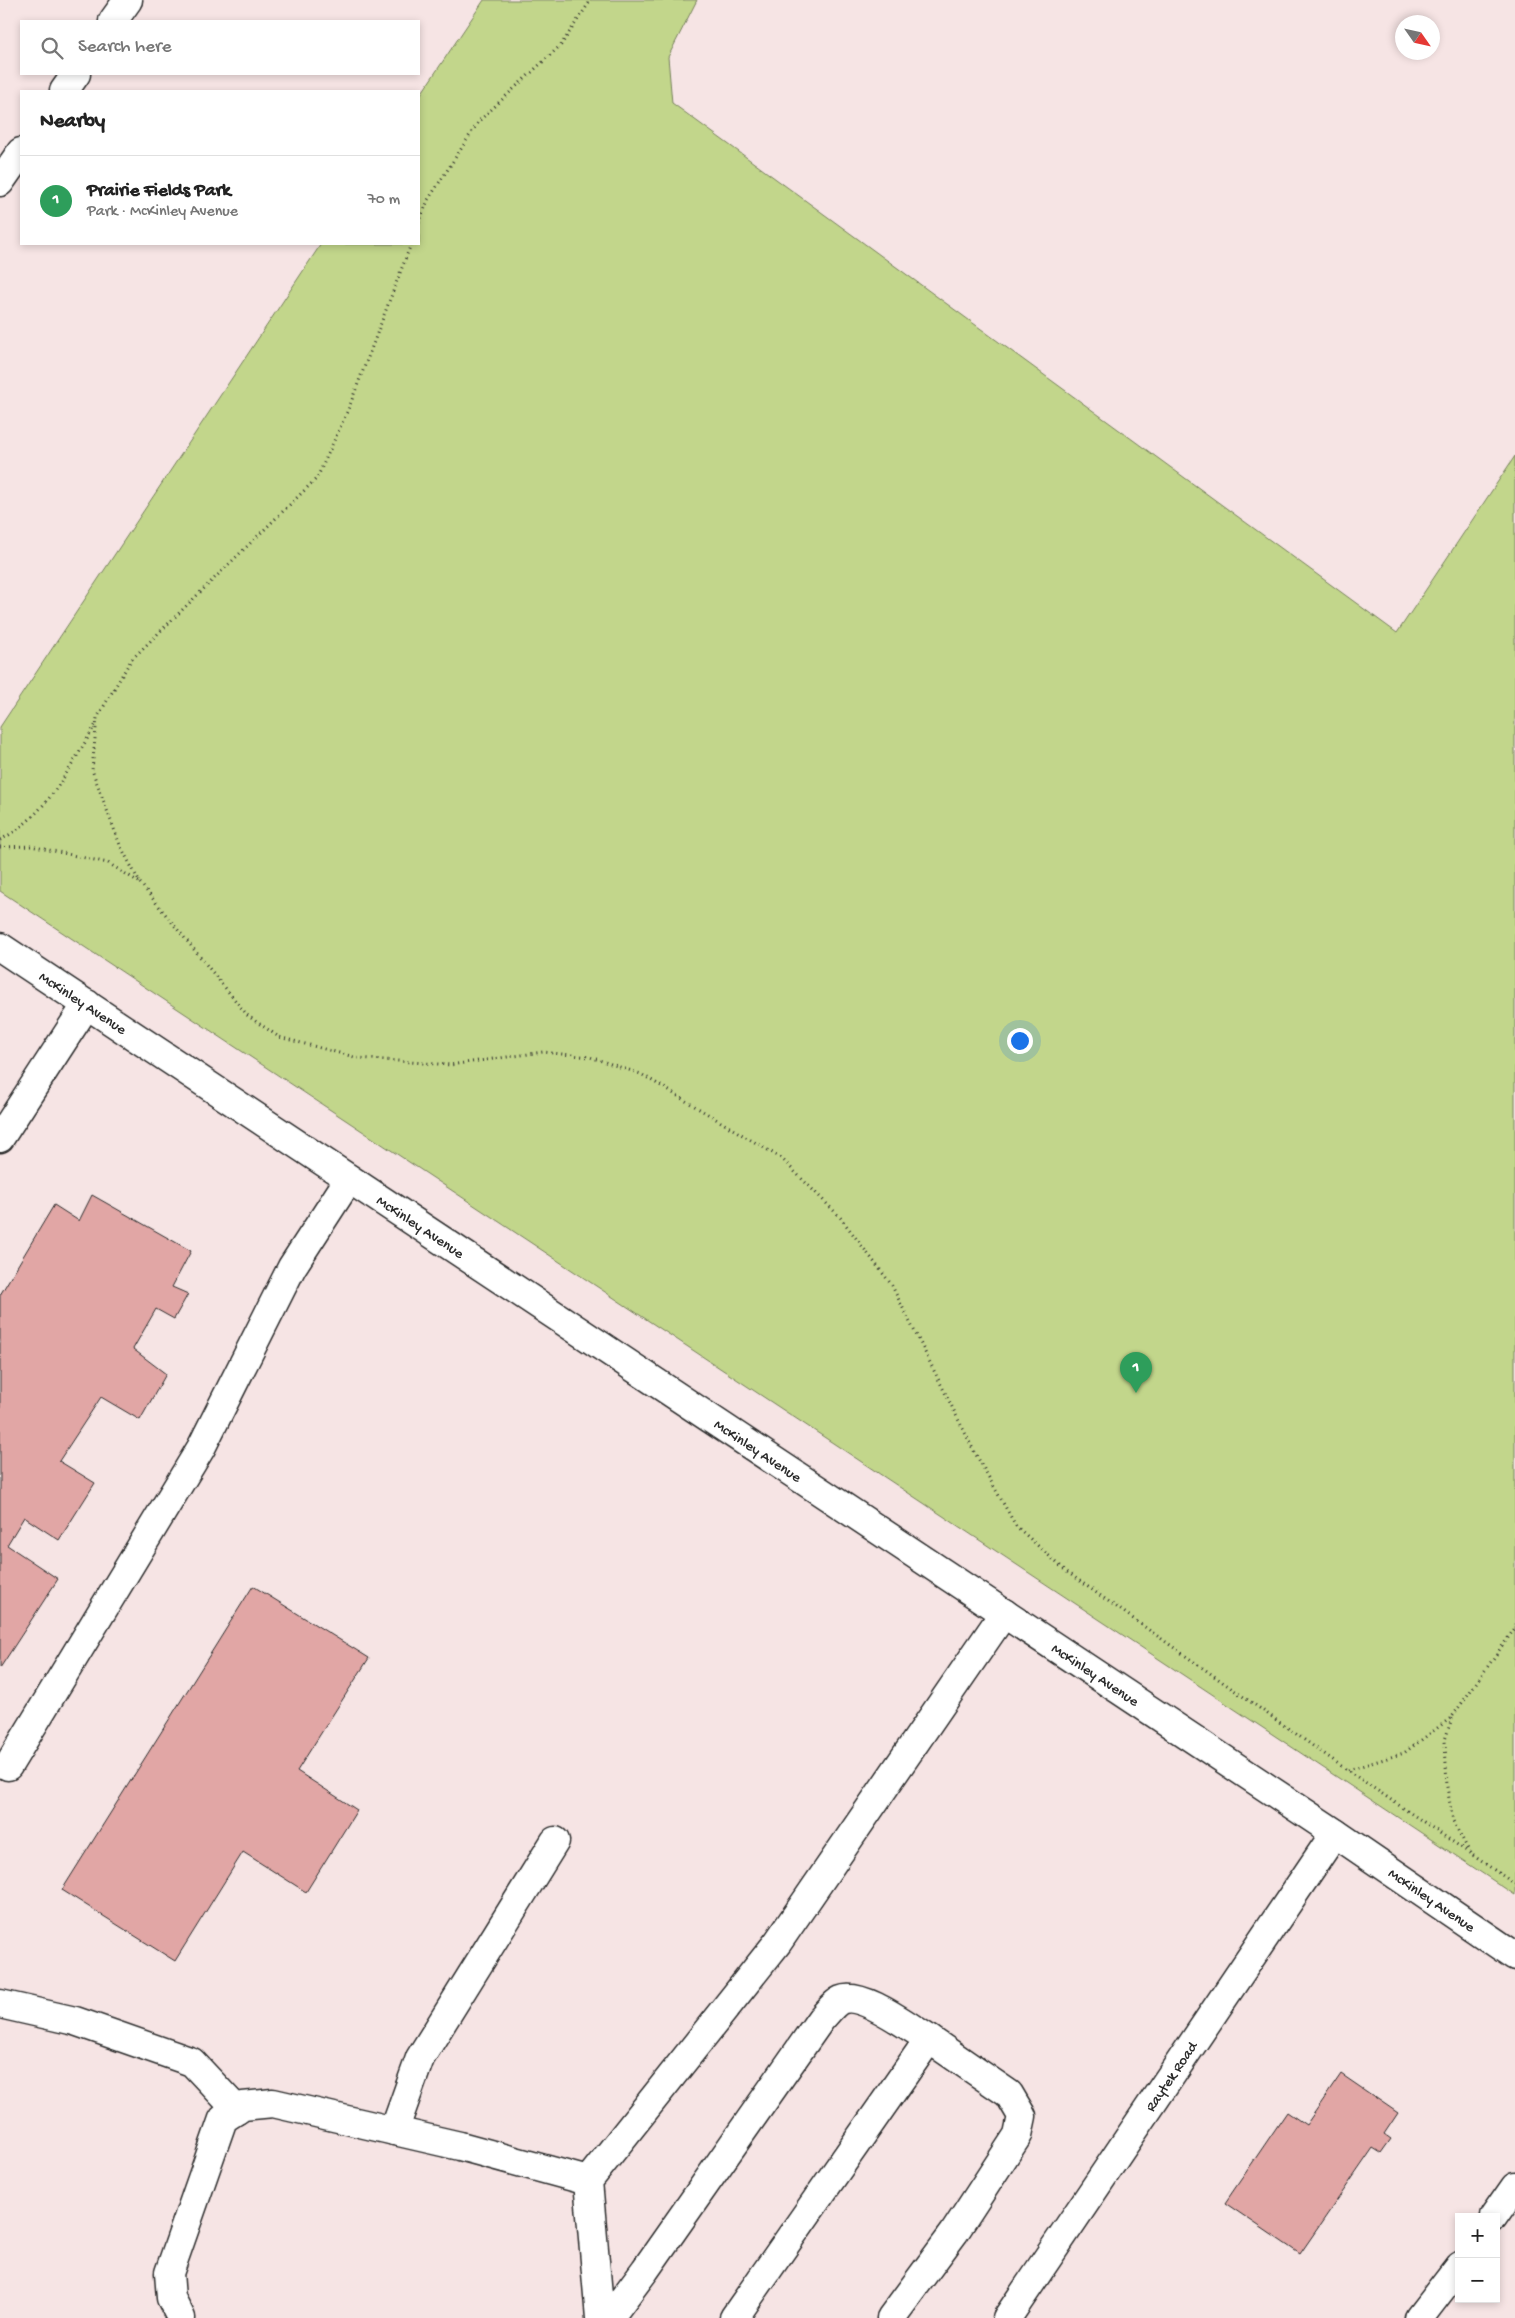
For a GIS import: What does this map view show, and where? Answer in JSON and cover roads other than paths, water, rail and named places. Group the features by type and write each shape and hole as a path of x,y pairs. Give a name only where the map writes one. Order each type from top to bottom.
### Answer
{"street":[{"path":"114,20 128,0"},
{"path":"65,90 75,75"},
{"path":"0,182 20,153"},
{"name":"McKinley Avenue","path":"0,947 1335,1833 1515,1956"},
{"path":"0,1138 87,1004"},
{"path":"8,1766 201,1448 292,1267 349,1179"},
{"path":"600,2318 588,2181 778,1942 1004,1613"},
{"name":"Raytek Road","path":"1007,2318 1335,1833"},
{"path":"394,2131 420,2058 555,1841"},
{"path":"609,2318 645,2270 821,2019 840,2000 852,1998 871,2004 928,2039 1009,2094 1022,2116 1018,2135 954,2233 891,2318"},
{"path":"0,2004 75,2020 192,2062 237,2110"},
{"path":"734,2318 928,2039"},
{"path":"181,2318 171,2298 169,2272 223,2119 243,2106 273,2103 460,2146 588,2181"},
{"path":"1497,2213 1515,2186"},
{"path":"1419,2318 1455,2271"}],"place":[{"name":"Prairie Fields Park","path":"1136,1393"}]}
